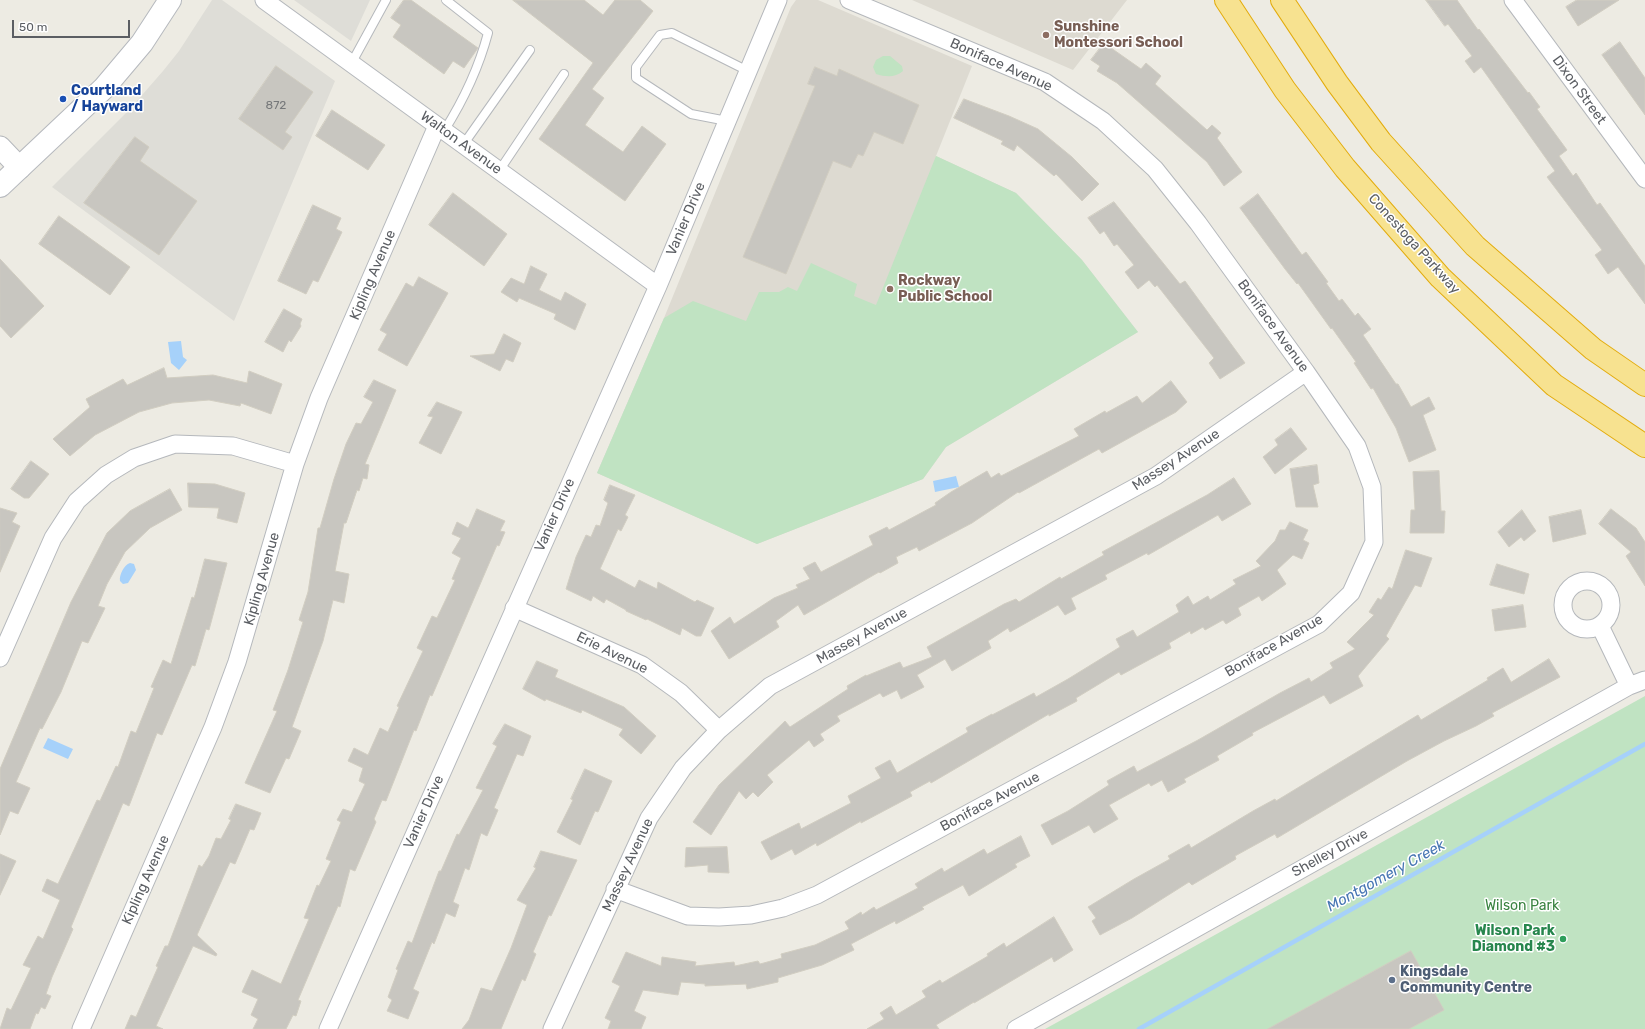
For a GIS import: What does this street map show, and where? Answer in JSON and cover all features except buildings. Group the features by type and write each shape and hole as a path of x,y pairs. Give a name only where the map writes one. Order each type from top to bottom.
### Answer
{"highway":[{"name":"Conestoga Parkway","path":"1226,0 1285,90 1345,168 1440,277 1554,385 1645,446"},
{"path":"1282,0 1337,83 1381,142 1475,246 1593,349 1645,385"}],"main road":[{"path":"0,186 104,88 142,43 170,0"}],"street":[{"name":"Walton Avenue","path":"264,0 658,286"},
{"name":"Vanier Drive","path":"328,1029 658,286 778,0"},
{"name":"Boniface Avenue","path":"615,890 688,916 718,917 751,915 783,908 817,895 1319,624 1351,593 1374,542 1372,487 1357,446 1306,372 1198,223 1154,169 1103,121 1045,82 849,0"},
{"name":"Dixon Street","path":"1513,0 1645,179"},
{"name":"Kipling Avenue","path":"81,1029 213,727 232,676 295,464 320,398 440,128"},
{"path":"0,147 20,168"},
{"name":"Massey Avenue","path":"552,1029 649,818 683,768 719,730 770,686 1156,476 1306,372"},
{"path":"0,658 53,538 77,501 106,474 134,458 176,444 233,446 295,464"},
{"name":"Erie Avenue","path":"514,608 642,665 681,693 719,730"},
{"path":"1600,626 1637,683"},
{"name":"Shelley Drive","path":"1016,1029 1637,683"}],"lane":[{"path":"351,64 386,0"},
{"path":"440,128 464,94 483,50 488,33 446,0"},
{"path":"727,122 691,114 636,78 636,67 660,35 672,33 748,71"},
{"path":"463,145 530,50"},
{"path":"499,171 564,74"}],"shaded area":[{"path":"212,0 222,0 335,81 234,321 52,187 129,110 163,71 179,51"},
{"path":"294,0 370,0 351,41"},
{"name":"Rockway Public School","path":"796,0 818,0 972,66 936,156 1016,193 1082,260 1138,332 946,447 923,479 757,544 597,473 664,318 791,7"},
{"name":"Sunshine Montessori School","path":"912,0 1127,0 1073,70"}],"green space":[{"path":"883,56 890,56 902,66 903,71 897,75 890,76 876,74 873,67 876,60"},
{"name":"Rockway Public School","path":"936,156 1016,193 1082,260 1138,332 946,447 923,479 757,544 597,473 664,318 693,301 746,321 759,292 779,292 788,287 797,291 811,263 857,284 854,296 876,305"},
{"name":"Wilson Park","path":"1645,696 1645,1029 1045,1029 1096,1001"}],"water":[{"path":"181,341 183,357 187,360 179,370 171,363 168,342"},
{"path":"956,476 959,487 935,492 933,481"},
{"path":"130,563 134,564 136,570 128,583 123,584 120,581 121,573"},
{"path":"48,738 73,749 68,759 43,748"}],"waterway":[{"name":"Montgomery Creek","path":"1139,1029 1645,744"}],"place":[{"name":"Sunshine Montessori School","path":"1046,35"},
{"name":"Courtland / Hayward","path":"63,99"},
{"name":"Rockway Public School","path":"890,289"},
{"name":"Wilson Park Diamond #3","path":"1563,939"},
{"name":"Kingsdale Community Centre","path":"1392,980"}]}
